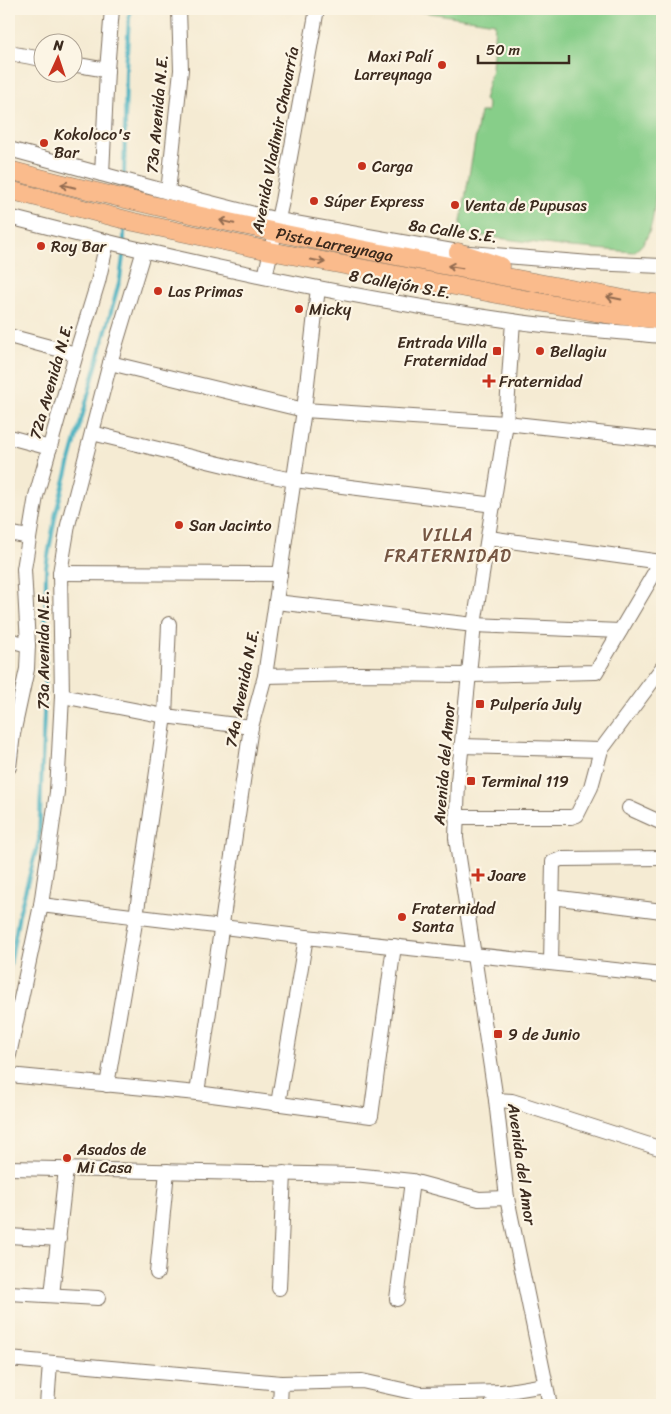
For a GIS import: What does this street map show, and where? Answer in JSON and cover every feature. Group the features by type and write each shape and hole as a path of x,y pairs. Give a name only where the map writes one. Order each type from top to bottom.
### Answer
{"main road":[{"name":"Pista Larreynaga","path":"9,170 134,201 276,226 629,300 662,304"},
{"name":"Pista Larreynaga","path":"9,190 134,222 270,252 606,314 662,320"},
{"path":"458,252 555,285"}],"street":[{"path":"107,176 107,70 112,9"},
{"name":"73a Avenida N.E.","path":"168,192 181,70 179,9"},
{"name":"Avenida Vladimir Chavarría","path":"265,277 317,9"},
{"path":"9,53 32,57"},
{"path":"82,66 107,70"},
{"name":"8a Calle S.E.","path":"9,149 168,192 276,226 458,252 590,263 662,266"},
{"path":"9,217 113,244"},
{"name":"8 Callejón S.E.","path":"113,244 318,288 513,321 662,336"},
{"name":"72a Avenida N.E.","path":"9,767 11,733 27,669 28,645 24,570 36,496 98,282 113,244"},
{"name":"73a Avenida N.E.","path":"9,1055 41,905 57,792 62,696 60,573 68,526 139,249"},
{"name":"74a Avenida N.E.","path":"197,1094 251,727 264,676 276,602 304,410 318,288"},
{"name":"Avenida del Amor","path":"513,321 506,423 474,625 461,746 456,838 496,1100 507,1198 550,1405"},
{"path":"9,336 76,354"},
{"path":"110,363 304,410 506,423 662,440"},
{"path":"92,433 257,474 494,505"},
{"path":"9,437 50,448"},
{"path":"9,533 28,538"},
{"path":"264,676 359,674 470,676 596,672 661,561 489,538"},
{"path":"60,573 280,574"},
{"path":"276,602 474,625 620,631"},
{"path":"106,1085 136,917 165,716 169,624"},
{"path":"9,640 28,645"},
{"path":"456,817 577,816 591,787 601,750 662,668"},
{"path":"62,696 165,716 251,727"},
{"path":"461,746 601,750"},
{"path":"629,808 662,823"},
{"path":"551,963 553,862 556,860 662,858"},
{"path":"552,897 662,910"},
{"path":"41,905 306,937 662,975"},
{"path":"278,1104 306,937"},
{"path":"9,1075 197,1094 371,1116 394,946"},
{"path":"496,1100 512,1100 662,1148"},
{"path":"9,1168 354,1175 412,1181 478,1199 507,1198"},
{"path":"52,1296 66,1169"},
{"path":"157,1273 166,1171"},
{"path":"278,1288 284,1174"},
{"path":"397,1299 412,1181"},
{"path":"9,1236 59,1239"},
{"path":"9,1292 98,1298"},
{"path":"9,1359 282,1383 362,1381 421,1394 502,1392 545,1385"},
{"path":"47,1405 50,1362"},
{"path":"280,1405 282,1383"},
{"path":"492,1405 502,1392"}],"green space":[{"path":"404,9 662,9 662,191 656,191 649,233 640,247 633,252 560,246 459,233 480,112 487,112 488,104 484,100 492,69 495,23"}],"waterway":[{"path":"124,177 126,69 131,9"},
{"path":"124,224 124,242"},
{"path":"9,971 19,914 39,840 45,688 46,567 56,512 120,279 124,249"}],"place":[{"name":"Maxi Palí Larreynaga","path":"442,65"},
{"name":"Kokoloco's Bar","path":"44,143"},
{"name":"Carga","path":"362,166"},
{"name":"Súper Express","path":"314,201"},
{"name":"Venta de Pupusas","path":"455,205"},
{"name":"Roy Bar","path":"41,246"},
{"name":"Las Primas","path":"158,291"},
{"name":"Micky","path":"299,309"},
{"name":"Entrada Villa Fraternidad","path":"497,351"},
{"name":"Bellagiu","path":"540,351"},
{"name":"Fraternidad","path":"489,381"},
{"name":"San Jacinto","path":"179,525"},
{"name":"Pulpería July","path":"480,704"},
{"name":"Terminal 119","path":"471,781"},
{"name":"Joare","path":"478,875"},
{"name":"Fraternidad Santa","path":"402,917"},
{"name":"9 de Junio","path":"498,1034"},
{"name":"Asados de Mi Casa","path":"67,1158"}],"district":[{"name":"VILLA FRATERNIDAD","path":"448,545"}]}
